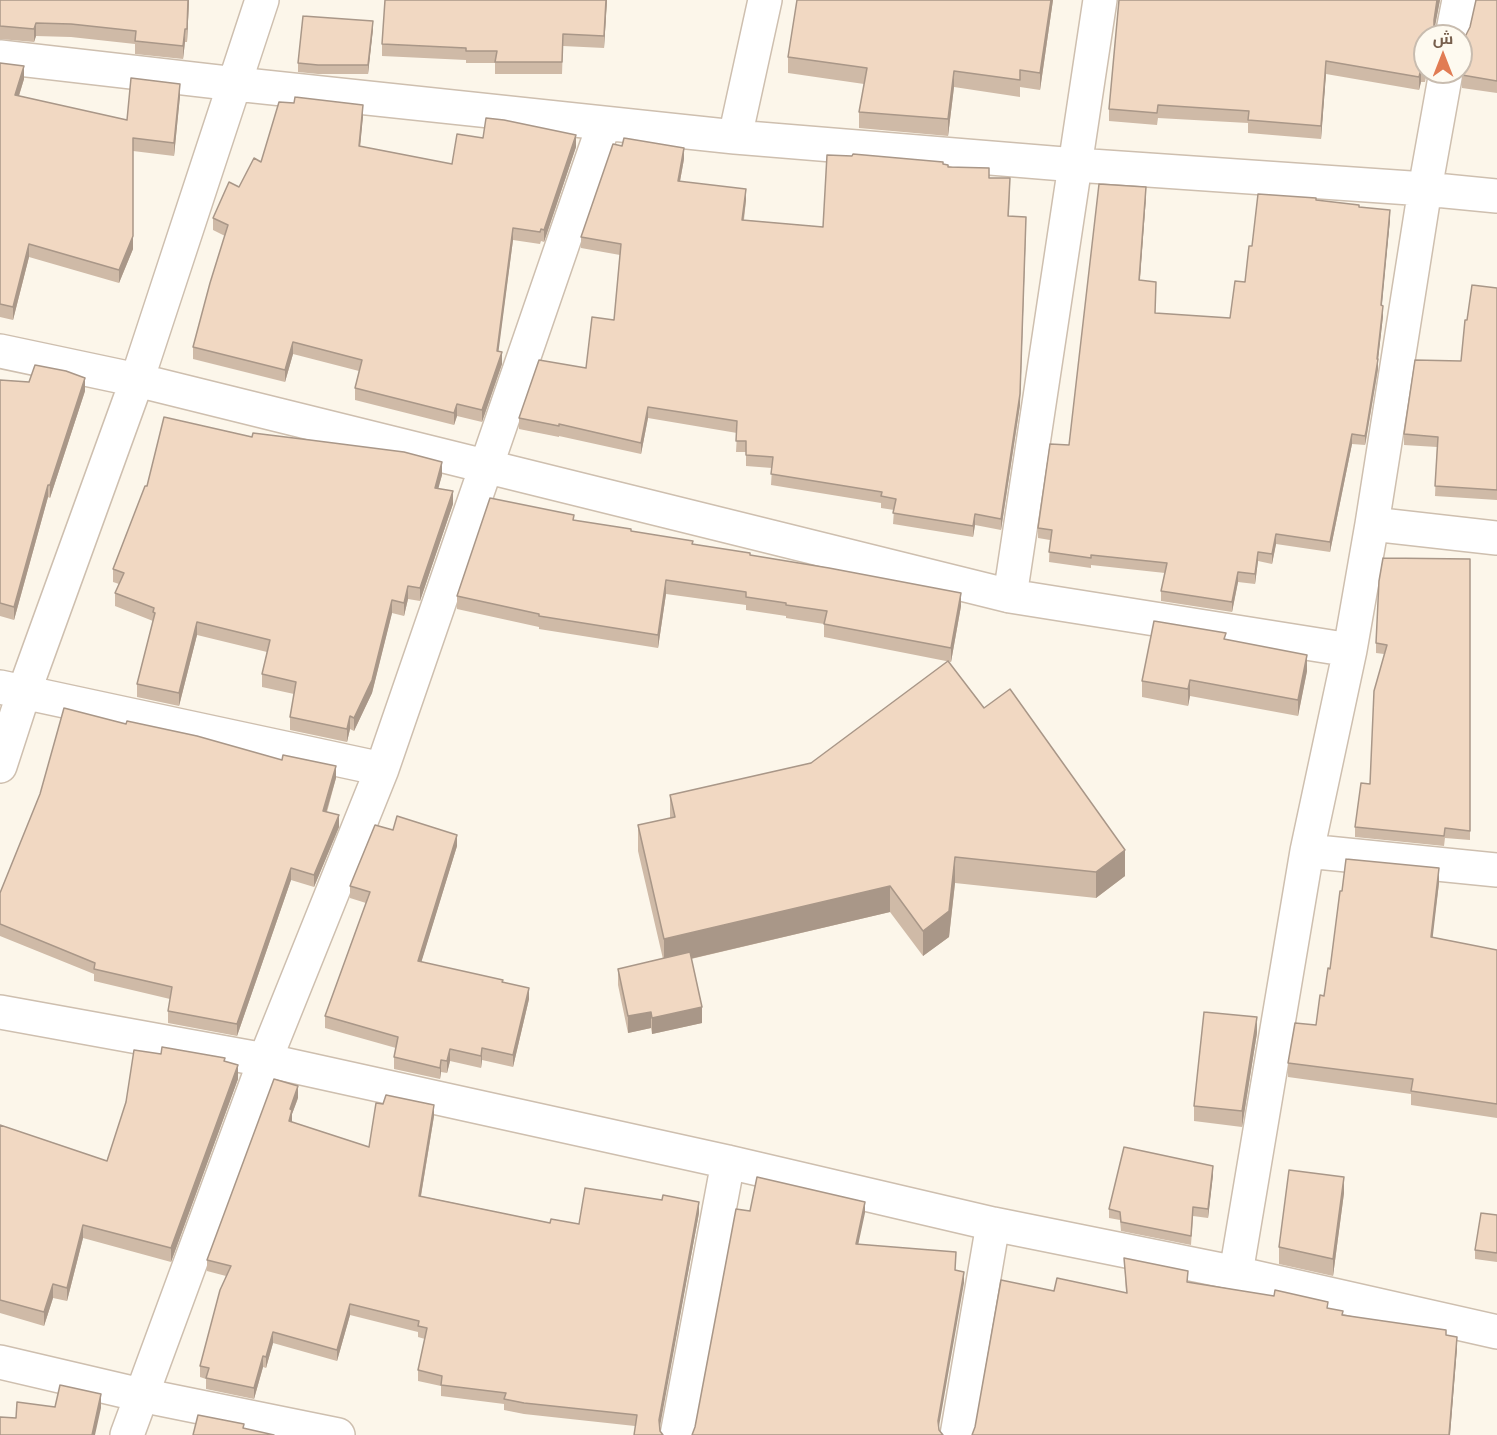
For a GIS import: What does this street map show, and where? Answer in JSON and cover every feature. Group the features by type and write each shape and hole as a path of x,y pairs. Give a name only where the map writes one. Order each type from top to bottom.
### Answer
{"street":[{"path":"0,766 12,690 138,380 262,0"},
{"path":"735,137 765,0"},
{"path":"1010,596 1100,0"},
{"path":"1454,24 1459,0"},
{"path":"0,57 735,137 1497,196"},
{"path":"1236,1273 1307,851 1350,650 1444,84"},
{"path":"127,1435 265,1060 382,769 604,124"},
{"path":"0,351 138,380 1010,596 1350,650"},
{"path":"1372,524 1497,538"},
{"path":"12,690 382,769"},
{"path":"1307,851 1497,870"},
{"path":"0,1012 265,1060 728,1162 993,1224 1236,1273 1497,1332"},
{"path":"677,1435 728,1162"},
{"path":"957,1435 993,1224"},
{"path":"0,1362 141,1395 338,1435"}],"building":[{"path":"0,0 188,0 187,29 185,29 183,46 135,41 136,31 71,24 36,23 34,29 0,26"},
{"path":"385,0 606,0 604,36 563,34 562,62 495,62 497,51 466,51 466,48 382,44"},
{"path":"797,0 1051,0 1040,73 1020,70 1020,80 954,71 948,119 859,112 867,68 788,57"},
{"path":"1119,0 1437,0 1434,24 1413,24 1413,76 1326,61 1321,126 1248,120 1249,111 1158,105 1157,113 1109,109"},
{"path":"1476,0 1497,0 1497,81 1473,77 1473,24 1471,24"},
{"path":"303,16 373,21 368,65 298,63"},
{"path":"0,63 24,66 15,95 127,120 131,78 180,84 174,143 133,138 133,236 119,270 29,244 13,307 0,304"},
{"path":"295,97 363,105 359,146 452,164 457,134 483,138 486,118 576,135 544,230 541,229 540,232 513,228 497,351 502,352 482,410 457,404 454,413 355,388 362,360 293,342 285,370 193,347 228,225 213,218 229,182 239,187 254,158 261,162 279,102 294,103"},
{"path":"624,138 684,148 678,181 746,189 742,220 823,227 827,155 852,156 853,154 943,162 948,167 989,168 989,178 1010,178 1008,216 1026,217 1020,394 1001,519 975,514 973,526 893,513 896,499 881,496 882,492 771,474 773,457 746,455 746,441 736,441 737,421 648,407 641,443 559,424 559,426 519,418 539,360 586,368 592,317 614,320 621,244 581,237 613,144 622,146"},
{"path":"1099,184 1146,187 1139,280 1156,282 1155,313 1230,318 1235,281 1245,282 1258,194 1316,198 1316,200 1359,205 1359,207 1390,210 1378,359 1366,432 1365,436 1352,434 1330,542 1276,534 1272,554 1258,552 1255,574 1238,572 1232,602 1161,591 1167,563 1091,555 1091,558 1049,552 1052,530 1038,528 1050,444 1069,445"},
{"path":"1472,285 1497,288 1497,490 1435,486 1438,437 1404,434 1415,360 1461,361 1465,320 1467,320"},
{"path":"35,365 66,371 85,378 50,485 48,485 14,607 0,603 0,380 29,382"},
{"path":"164,417 252,437 253,433 404,452 442,462 435,488 453,491 420,588 408,586 404,603 392,600 372,680 354,718 350,716 347,729 290,717 296,682 262,674 270,640 197,622 179,693 137,684 155,613 154,608 115,593 124,573 113,569 145,486 147,486"},
{"path":"490,498 574,515 573,520 631,529 631,531 693,541 692,544 961,593 951,648 824,624 827,611 746,597 746,592 666,580 658,635 539,616 539,614 457,596"},
{"path":"1383,558 1470,559 1470,831 1445,828 1444,836 1355,827 1361,783 1370,784 1374,691 1387,645 1376,643 1379,581"},
{"path":"1154,621 1226,633 1224,639 1307,655 1298,700 1190,680 1188,689 1142,681"},
{"path":"948,661 984,708 1010,689 1125,850 1096,872 955,857 949,911 923,931 890,886 664,939 638,825 675,817 670,795 811,763"},
{"path":"64,708 126,724 127,721 197,736 282,760 283,755 336,766 323,811 339,815 314,875 291,868 237,1024 168,1011 172,987 94,969 95,963 0,924 0,893 40,794"},
{"path":"397,816 457,835 418,961 529,988 513,1055 482,1048 481,1056 450,1049 447,1061 441,1060 440,1068 394,1057 398,1037 325,1016 370,892 350,886 375,825 393,830"},
{"path":"1346,859 1439,868 1431,937 1497,950 1497,1104 1411,1091 1413,1079 1288,1063 1295,1023 1316,1025 1320,995 1324,996 1328,968 1330,969"},
{"path":"690,952 702,1007 652,1018 651,1012 628,1016 618,969"},
{"path":"1204,1012 1257,1017 1242,1111 1194,1106"},
{"path":"162,1047 225,1058 224,1061 238,1065 171,1248 83,1225 67,1288 53,1284 44,1312 0,1300 0,1125 107,1161 126,1102 134,1050 161,1054"},
{"path":"274,1079 298,1086 290,1109 292,1110 289,1121 369,1147 376,1103 383,1104 386,1095 434,1105 419,1196 550,1223 551,1219 579,1224 585,1188 662,1200 663,1195 699,1202 659,1420 660,1431 663,1435 634,1435 637,1415 524,1403 504,1399 506,1393 441,1385 442,1376 418,1370 427,1328 418,1326 419,1321 350,1304 337,1350 273,1332 254,1388 206,1378 209,1368 200,1366 220,1290 231,1266 207,1260"},
{"path":"1124,1147 1213,1166 1208,1209 1193,1207 1191,1236 1121,1222 1120,1212 1109,1209"},
{"path":"1289,1170 1344,1177 1333,1259 1279,1247"},
{"path":"757,1177 865,1202 856,1244 956,1252 955,1270 964,1272 938,1421 939,1430 943,1435 692,1435 736,1209 750,1211"},
{"path":"1481,1213 1497,1215 1497,1253 1475,1250"},
{"path":"1124,1258 1188,1271 1187,1282 1274,1296 1275,1290 1328,1302 1327,1308 1343,1311 1342,1315 1446,1330 1446,1335 1457,1337 1449,1435 972,1435 1001,1280 1054,1291 1057,1278 1127,1293"},
{"path":"60,1385 101,1394 92,1435 0,1435 0,1417 16,1418 17,1402 55,1407"},
{"path":"198,1415 244,1424 243,1428 274,1435 193,1435"}]}
